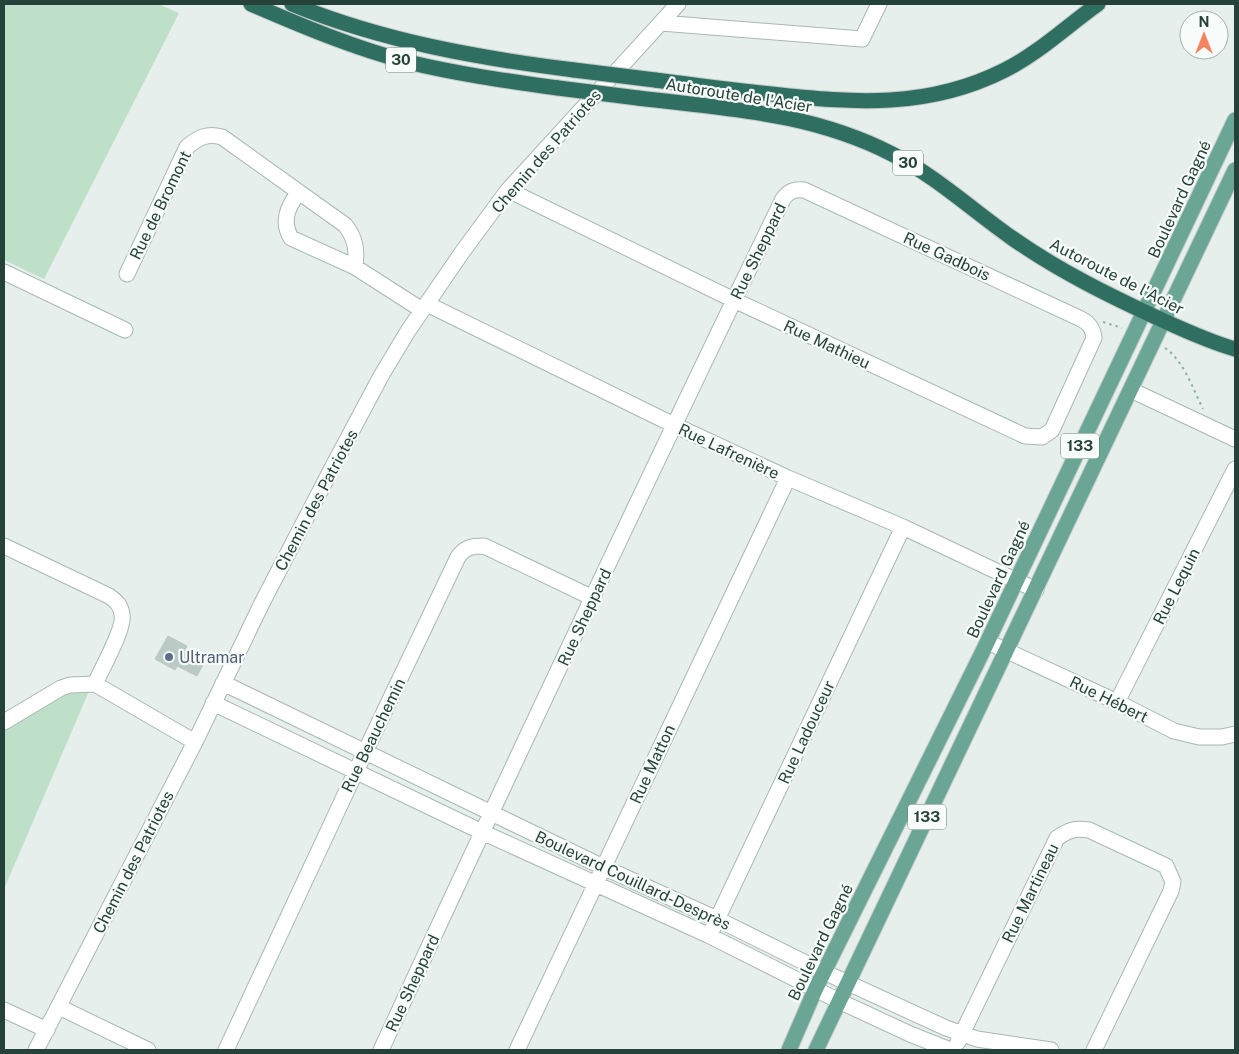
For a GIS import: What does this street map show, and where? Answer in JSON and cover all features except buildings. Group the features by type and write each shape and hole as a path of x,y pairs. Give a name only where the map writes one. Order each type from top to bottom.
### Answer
{"highway":[{"name":"Autoroute de l'Acier","path":"251,4 335,38 407,62 485,77 558,88 785,117 822,126 893,154 922,171 1010,237 1052,264 1144,312 1210,341 1235,349"},
{"name":"Autoroute de l'Acier","path":"292,4 360,28 410,42 485,58 804,98 847,101 899,101 930,96 991,77 1046,45 1098,4"}],"main road":[{"name":"Boulevard Gagné","path":"789,1050 815,990 988,642 1235,120"},
{"name":"133","path":"816,1050 1235,170"}],"street":[{"name":"Chemin des Patriotes","path":"36,1050 195,742 262,603 381,376 424,307 508,190 678,4"},
{"path":"661,23 862,39 879,4"},
{"name":"Rue de Bromont","path":"127,274 186,147 201,136 211,134 222,137 345,225 352,234 356,245 355,267"},
{"name":"Rue Sheppard","path":"381,1050 734,300 783,199 795,189"},
{"name":"Rue Gadbois","path":"795,189 804,190 1094,326"},
{"name":"Rue Mathieu","path":"508,190 734,300 1031,438 1042,437 1052,430 1092,344 1094,326"},
{"path":"298,193 289,206 286,218 287,231 291,238 355,267 424,307"},
{"path":"4,272 125,330"},
{"name":"Rue Lafrenière","path":"424,307 788,478 903,527 1036,590"},
{"path":"1131,390 1235,439"},
{"name":"Rue Lequin","path":"1117,702 1235,469"},
{"name":"Rue Matton","path":"517,1050 788,478"},
{"name":"Rue Ladouceur","path":"710,936 903,527"},
{"path":"4,546 110,596 119,604 123,616 119,631 95,684"},
{"name":"Rue Beauchemin","path":"226,1050 365,752 463,550 473,546 484,546 593,598"},
{"name":"Rue Hébert","path":"988,642 1117,702 1174,731 1199,737 1222,737 1235,734"},
{"name":"Boulevard Couillard-Desprès","path":"223,682 603,867 717,919 824,972 962,1034 977,1039 1051,1050"},
{"path":"4,722 61,688 70,685 95,684 195,742"},
{"name":"Boulevard Couillard-Desprès","path":"213,703 482,832 710,936 815,990 910,1034 950,1050"},
{"name":"Rue Martineau","path":"954,1050 1057,838 1077,828 1089,830 1166,866 1173,882 1171,891 1094,1050"},
{"path":"59,1007 148,1050"},
{"path":"4,1010 47,1030"}],"path":[{"path":"1094,326 1121,327"},
{"path":"1167,348 1180,363 1206,414"}],"green space":[{"path":"4,4 158,4 179,13 44,279 4,260"},
{"path":"93,682 4,889 4,718"}],"place":[{"name":"Ultramar","path":"169,657"}]}
